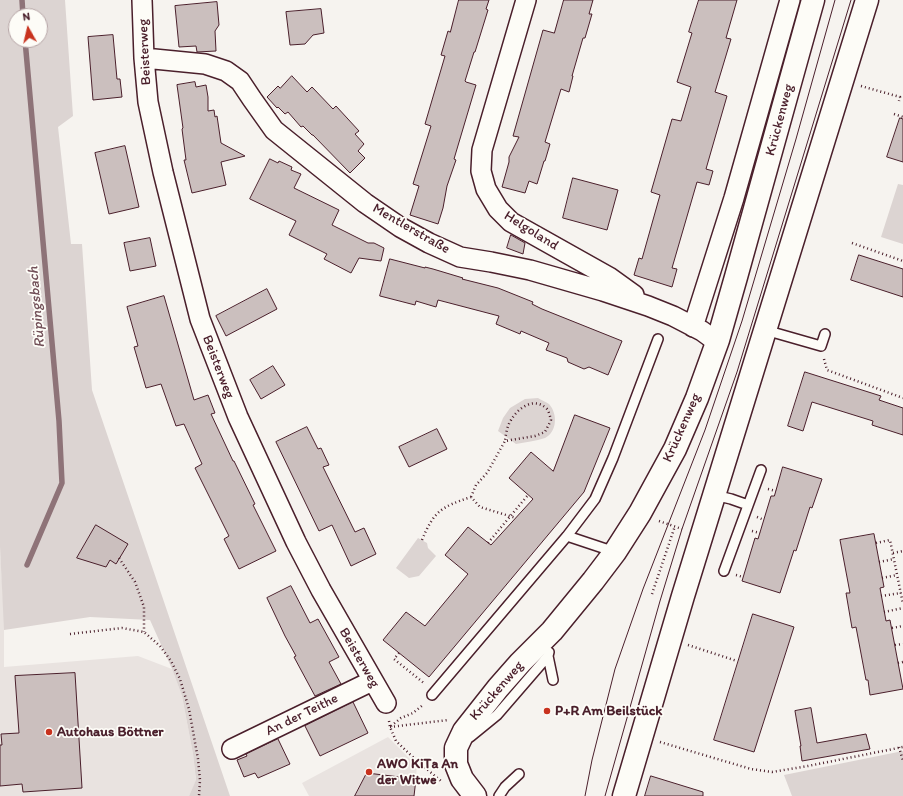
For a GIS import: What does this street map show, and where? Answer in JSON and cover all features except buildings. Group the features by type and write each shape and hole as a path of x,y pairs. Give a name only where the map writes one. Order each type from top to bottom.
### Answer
{"main road":[{"name":"Krückenweg","path":"456,748 464,731 493,694 552,631 615,552 640,513 675,449 697,398 717,342 813,0"},
{"path":"624,796 683,596 867,0"},
{"path":"456,748 456,764 462,779 475,796"}],"street":[{"name":"Beisterweg","path":"142,0 144,58 148,102 163,172 200,319 238,417 296,542 320,590 386,704"},
{"name":"Helgoland","path":"526,0 482,150 481,171 486,189 498,209 511,222 609,277 648,306"},
{"name":"Krückenweg","path":"693,326 734,198 790,0"},
{"name":"Mentlerstraße","path":"144,58 205,64 226,71 240,81 274,130 365,203 400,227 429,243 460,257 530,270 603,291 648,306 693,326 717,342"},
{"name":"An der Teithe","path":"232,749 372,681"}],"lane":[{"path":"765,330 821,346 824,334"},
{"path":"434,694 567,536 595,499 613,458 658,339"},
{"path":"724,571 761,470"},
{"path":"714,495 748,505"},
{"path":"567,536 615,552"},
{"path":"552,631 548,656 553,680"},
{"path":"456,748 497,715 548,656"},
{"path":"499,796 505,787 519,774"}],"path":[{"path":"859,85 900,97 899,101"},
{"path":"894,114 903,118"},
{"path":"852,243 903,261"},
{"path":"821,346 827,370 903,398"},
{"path":"422,540 432,519 441,510 453,503 471,497 476,485 487,473 505,442 510,421 518,410 527,404 537,403 547,409 551,420 546,432 535,436 505,442"},
{"path":"488,543 528,495"},
{"path":"471,497 480,506 516,518"},
{"path":"654,519 688,531"},
{"path":"652,594 675,526"},
{"path":"876,543 890,540 903,604"},
{"path":"893,553 903,551"},
{"path":"119,558 135,582 144,607 144,632"},
{"path":"879,562 894,559"},
{"path":"882,578 897,575"},
{"path":"881,596 901,592"},
{"path":"884,612 903,608"},
{"path":"892,628 903,626"},
{"path":"70,634 122,628 144,632 160,646 171,661 180,680 189,709 198,759 200,780 199,796"},
{"path":"895,645 903,644"},
{"path":"690,646 737,661"},
{"path":"390,727 401,718 413,713 427,702 434,694 394,659 399,653"},
{"path":"898,663 903,662"},
{"path":"390,727 453,720"},
{"path":"390,727 396,740 416,760 443,783"},
{"path":"654,740 751,769 772,772 903,747"},
{"path":"899,747 903,761"}],"shaded area":[{"path":"0,0 65,0 73,116 58,127 71,244 82,244 92,390 230,796 189,796 196,780 193,754 182,696 172,669 150,620 90,617 4,630 0,547"},
{"path":"898,184 903,185 903,244 881,237"},
{"path":"538,398 549,404 554,413 554,427 549,435 542,439 516,444 498,431 503,418 510,408 525,399"},
{"path":"418,538 427,543 428,548 436,556 419,576 409,578 396,568"},
{"path":"0,547 4,616 4,667 138,656 172,669 182,696 193,754 196,781 189,796 0,796"},
{"name":"AWO KiTa An der Witwe","path":"388,737 417,766 414,796 309,796 302,783"},
{"path":"903,751 903,796 792,796 784,775"}],"waterway":[{"name":"Rüpingsbach","path":"22,0 22,8"},
{"name":"Rüpingsbach","path":"26,48 59,421 62,483 27,565"}],"tram line":[{"path":"585,796 592,760 615,669 643,589 705,430 742,321 796,139 835,0"},
{"path":"605,796 682,529 737,372 851,0"}],"place":[{"name":"P+R Am Beilstück","path":"547,711"},
{"name":"Autohaus Böttner","path":"49,732"},
{"name":"AWO KiTa An der Witwe","path":"369,772"}]}
